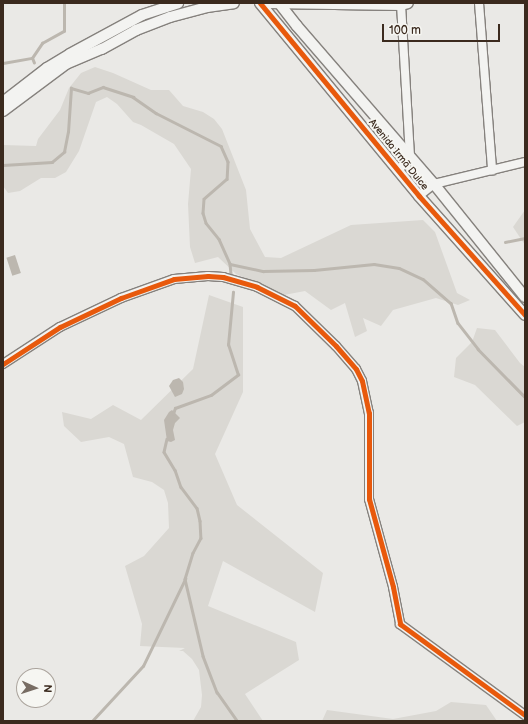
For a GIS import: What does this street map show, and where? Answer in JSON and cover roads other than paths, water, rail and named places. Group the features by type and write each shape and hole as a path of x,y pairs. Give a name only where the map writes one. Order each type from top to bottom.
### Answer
{"street":[{"path":"3,102 48,68 97,39 142,15 178,3"},
{"path":"3,111 66,64 102,49 136,30 170,17 207,7 234,3"},
{"name":"Avenida Irmã Dulce","path":"260,3 419,196 525,315"},
{"path":"267,3 403,4 410,156 398,170"},
{"name":"Avenida Irmã Dulce","path":"279,3 434,184 525,296"},
{"path":"479,3 492,170"},
{"path":"97,39 102,49"},
{"path":"419,196 434,184 525,162"},
{"path":"3,364 60,327 121,298 174,278 208,276 223,277 257,287 295,306 336,346 356,369 362,381 368,413 368,468 370,499 400,624 525,715"},
{"path":"514,303 525,296"}],"waterway":[{"path":"34,63 32,58 42,43 64,31 64,3"},
{"path":"3,63 32,58"},
{"path":"3,165 52,162 64,152 68,132 71,88 88,93 103,87 133,97 156,113 221,146 228,162 227,179 204,199 203,213 206,223 219,239 230,264 231,273"},
{"path":"505,242 525,238"},
{"path":"230,264 263,271 314,270 374,264 399,268 423,279 451,303 458,323 478,349 525,397"},
{"path":"173,414 175,408 211,395 238,375 228,345 233,292"},
{"path":"167,439 164,452 175,470 181,487 197,508 200,521 201,538 193,553 185,579 203,656 217,692 237,721"},
{"path":"92,721 143,666 185,579"}]}
